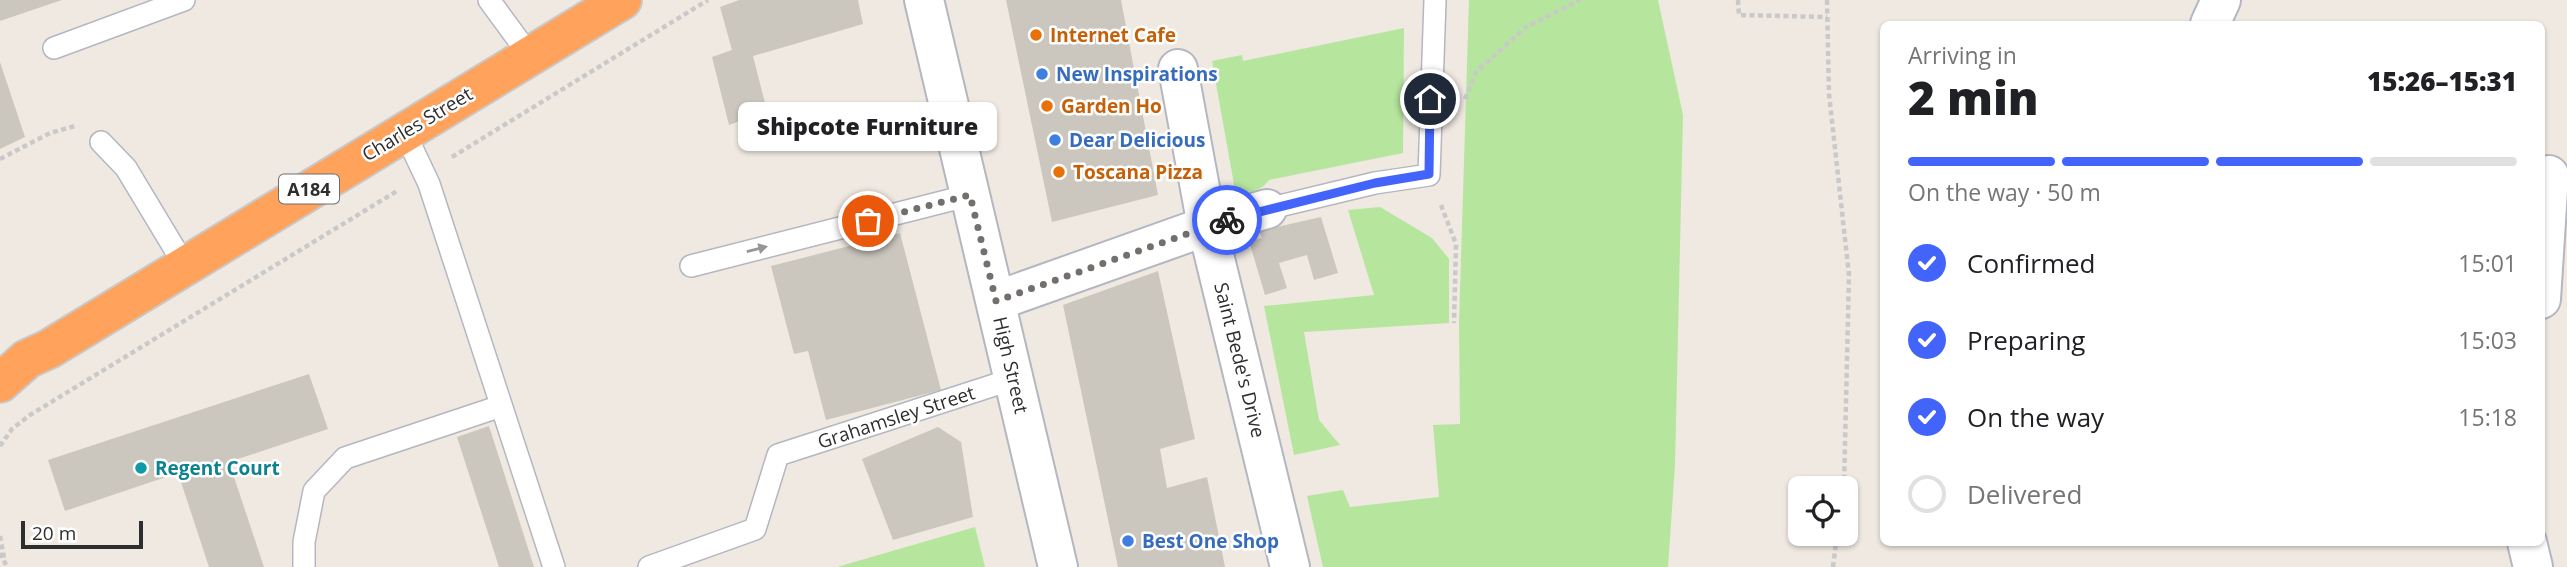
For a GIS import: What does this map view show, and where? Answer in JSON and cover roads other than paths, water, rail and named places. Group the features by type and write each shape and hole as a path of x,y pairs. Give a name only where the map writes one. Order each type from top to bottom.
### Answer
{"highway":[{"name":"Charles Street","path":"0,383 27,359 185,266 621,0"}],"street":[{"name":"High Street","path":"925,0 1058,567"},
{"path":"2211,21 2221,0"},
{"name":"Saint Bede's Drive","path":"1178,69 1207,226 1290,567"},
{"path":"2545,236 2549,174"},
{"path":"996,301 1207,226 1267,209"},
{"path":"2528,546 2533,567"}],"lane":[{"path":"54,48 184,0"},
{"path":"489,0 530,56"},
{"path":"1267,209 1375,183 1429,174 1435,0"},
{"path":"404,131 424,174 554,567"},
{"path":"101,142 126,168 185,266"},
{"path":"691,266 970,195"},
{"name":"Grahamsley Street","path":"649,567 755,529 778,455 1013,379"},
{"path":"304,567 304,542 314,491 345,458 501,406"}],"place":[{"name":"Internet Cafe","path":"1036,35"},
{"name":"New Inspirations","path":"1042,74"},
{"name":"Garden Ho","path":"1047,106"},
{"name":"Dear Delicious","path":"1055,140"},
{"name":"Toscana Pizza","path":"1059,172"},
{"name":"Shipcote Furniture","path":"868,221"},
{"name":"Regent Court","path":"141,468"},
{"name":"Best One Shop","path":"1128,541"}]}
